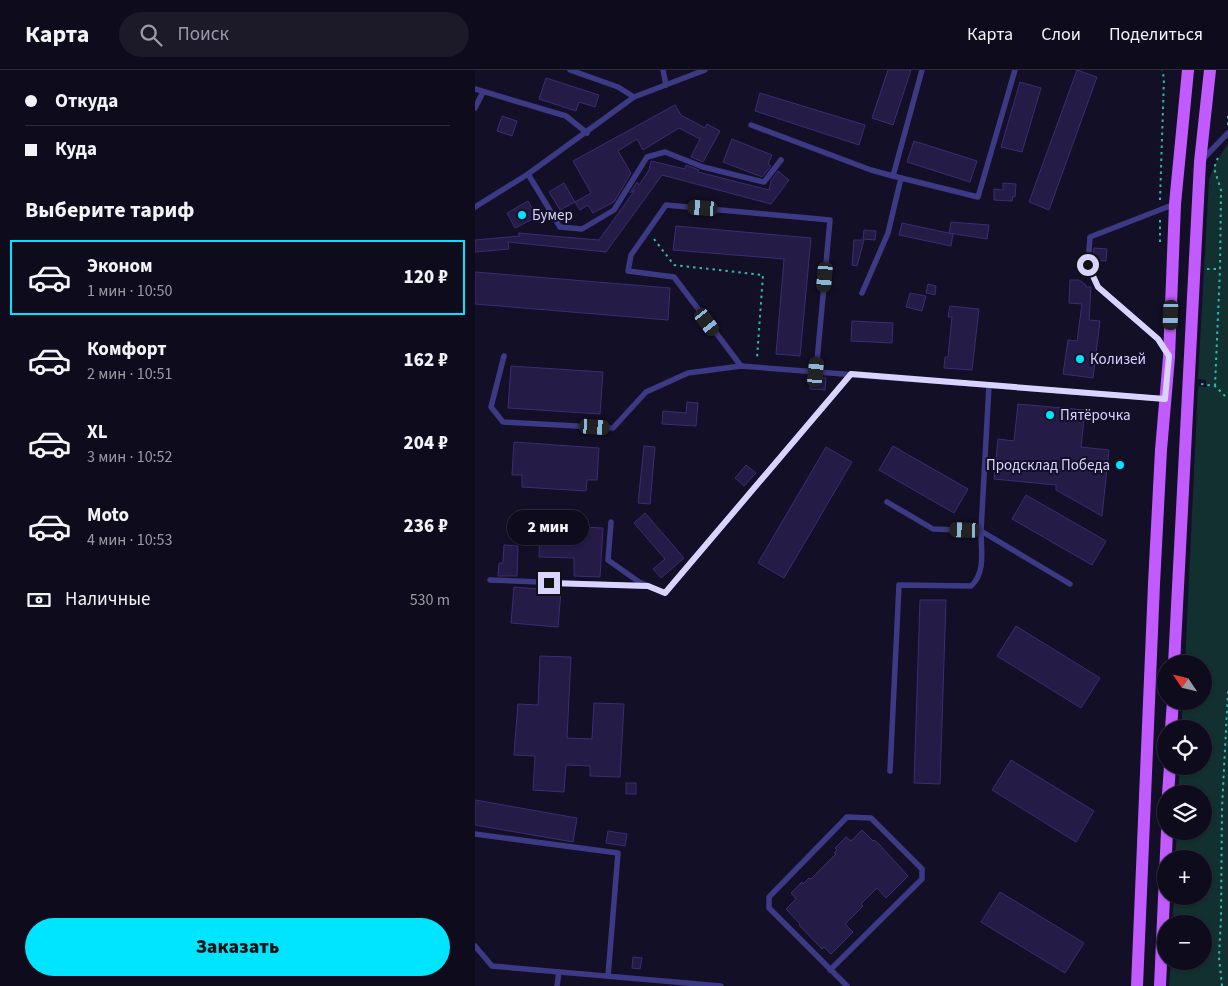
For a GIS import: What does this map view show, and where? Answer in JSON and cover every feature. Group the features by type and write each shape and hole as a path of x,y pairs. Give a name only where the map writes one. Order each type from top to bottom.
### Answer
{"main road":[{"path":"1137,986 1154,584 1169,356 1175,204 1188,70"},
{"path":"1175,655 1200,162 1210,70"},
{"path":"1160,986 1167,840"}],"lane":[{"path":"570,70 618,87 634,97"},
{"path":"663,70 666,85"},
{"path":"475,207 587,133 634,97 705,70"},
{"path":"893,176 922,70"},
{"path":"751,125 871,170 978,198 1015,70"},
{"path":"475,89 566,116 587,133"},
{"path":"475,108 483,92"},
{"path":"1200,162 1228,133"},
{"path":"527,174 560,227 582,230 614,210 647,157 665,152 703,168 764,182 781,160"},
{"path":"863,293 888,233 901,178"},
{"path":"1169,356 1158,339 1098,287 1088,265 1090,237 1175,204"},
{"path":"741,366 675,277 628,272 631,255 666,205 830,220 816,372"},
{"path":"504,356 491,406 503,422 613,428 646,392 687,373 741,366 1165,399"},
{"path":"611,522 608,560 639,582 665,593 851,374"},
{"path":"890,771 899,585 971,586 981,574 981,531 989,385"},
{"path":"887,502 933,529 981,531 1070,584"},
{"path":"490,580 648,586"},
{"path":"830,970 922,879 922,869 871,818 847,817 769,897 769,908 830,970 847,986"},
{"path":"475,834 618,853 608,976"},
{"path":"475,946 492,966 677,984 721,986"},
{"path":"557,986 559,972"}],"path":[{"path":"1161,248 1160,209 1164,78 1162,70"},
{"path":"1215,386 1221,190 1214,168 1228,133 1228,116"},
{"path":"647,231 674,265 763,275 757,367"},
{"path":"1189,382 1215,386 1228,399"},
{"path":"1222,986 1219,957 1228,691"}],"green space":[{"path":"1228,143 1228,986 1169,986 1170,970 1212,970 1212,915 1173,915 1173,905 1212,905 1212,850 1176,850 1176,840 1212,840 1212,785 1179,785 1179,775 1212,775 1212,720 1182,720 1182,710 1213,710 1213,655 1185,655 1198,386 1206,387 1206,380 1198,379 1209,180 1214,166"}],"building":[{"path":"888,70 911,70 893,125 872,118"},
{"path":"1077,70 1097,77 1049,210 1029,202"},
{"path":"546,78 599,95 595,107 579,102 576,111 539,99"},
{"path":"1020,82 1041,88 1022,152 1001,147"},
{"path":"760,93 865,125 859,145 755,111"},
{"path":"675,105 681,115 705,128 707,124 720,131 703,162 691,157 700,139 679,128 643,150 637,139 618,151 631,173 614,202 593,213 588,205 580,210 575,202 591,193 573,161"},
{"path":"502,116 517,121 512,136 497,131"},
{"path":"732,139 772,155 768,164 771,166 762,177 723,162"},
{"path":"914,141 977,161 970,182 907,162"},
{"path":"651,161 685,169 686,165 699,170 698,172 769,190 771,181 778,171 789,180 771,204 662,175 606,252 508,242 509,249 475,252 475,240 520,236 518,233 599,240 635,190 630,193 637,182 639,185 649,170"},
{"path":"564,183 575,202 560,210 549,192"},
{"path":"1003,183 1016,184 1015,197 1013,196 1012,201 994,200 994,189 1003,190"},
{"name":"Бумер","path":"528,201 537,217 515,228 507,213"},
{"path":"951,222 989,225 987,239 949,233"},
{"path":"902,223 953,234 951,246 899,235"},
{"path":"676,226 811,238 800,356 776,354 784,259 673,250"},
{"path":"864,230 876,231 875,240 863,239"},
{"path":"854,240 864,240 857,266 852,265"},
{"path":"1094,248 1107,249 1106,261 1093,260"},
{"path":"475,272 670,288 668,320 475,304"},
{"path":"1070,280 1079,280 1086,287 1091,287 1089,320 1100,321 1093,378 1063,374 1068,340 1077,341 1082,304 1069,303"},
{"path":"928,284 936,286 935,295 926,293"},
{"path":"910,293 926,296 922,311 906,307"},
{"path":"950,306 979,309 972,370 944,368 945,357 948,357 952,317 948,317"},
{"path":"852,321 893,323 892,343 851,341"},
{"path":"511,366 603,372 600,414 508,408"},
{"path":"810,377 826,378 825,390 810,389"},
{"path":"687,402 698,403 696,426 662,424 663,411 686,413"},
{"path":"1018,404 1085,410 1081,447 1109,450 1102,516 1056,490 1056,485 994,479 998,439 1014,441"},
{"path":"514,442 599,448 597,480 587,480 586,491 522,487 522,475 512,475"},
{"path":"644,446 655,447 650,504 638,503"},
{"path":"893,446 968,489 954,513 879,470"},
{"path":"826,447 852,462 784,578 758,563"},
{"path":"746,465 756,473 744,486 735,478"},
{"path":"1026,495 1106,541 1092,565 1012,519"},
{"path":"645,513 684,558 661,578 653,569 665,559 634,523"},
{"path":"540,525 603,528 600,577 574,576 574,558 539,557"},
{"path":"504,545 518,546 517,576 498,576 499,563 503,563"},
{"path":"514,587 561,591 558,627 511,623"},
{"path":"920,600 946,600 940,784 914,783"},
{"path":"1016,626 1100,678 1081,708 997,656"},
{"path":"540,656 571,657 567,738 592,739 594,703 624,704 620,777 590,776 590,766 566,765 564,792 533,790 535,756 514,755 518,704 538,705"},
{"path":"1011,760 1094,811 1076,842 992,790"},
{"path":"626,783 636,783 636,794 626,794"},
{"path":"475,800 577,818 573,842 475,825"},
{"path":"862,830 873,841 878,843 908,876 886,898 877,888 861,904 863,906 845,924 853,932 831,954 824,947 822,949 786,909 796,899 791,893 802,882 803,884 809,878 811,879 836,854 834,853 837,850 835,848 846,837 851,841"},
{"path":"608,831 627,834 625,846 606,843"},
{"path":"1000,892 1084,943 1065,973 981,922"},
{"path":"633,957 642,958 640,969 632,968"}],"place":[{"name":"Бумер","path":"522,215"},
{"name":"Колизей","path":"1080,359"},
{"name":"Пятёрочка","path":"1050,415"},
{"name":"Продсклад Победа","path":"1120,465"}],"route":[{"path":"549,583 648,586 665,593 851,374 1165,399 1169,356 1158,339 1098,287 1088,265"}]}
